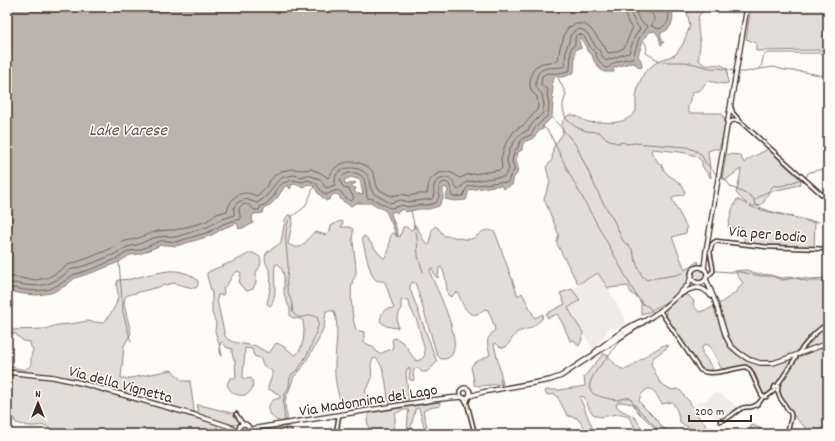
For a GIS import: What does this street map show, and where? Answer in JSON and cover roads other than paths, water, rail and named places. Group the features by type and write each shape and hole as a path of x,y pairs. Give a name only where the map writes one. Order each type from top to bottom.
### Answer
{"main road":[{"path":"747,7 706,251 704,269 707,274 706,278 726,337 739,353 748,358 760,362 773,363 828,343"},
{"path":"606,347 616,337 627,332 660,311 675,298 688,285 694,270 698,268 706,251"},
{"path":"698,268 704,269"},
{"path":"692,276 696,282"},
{"path":"688,285 700,282 706,278"},
{"path":"700,282 710,290"},
{"path":"675,298 688,290 700,288 708,293 715,301"},
{"path":"581,364 605,344 634,324 650,317"},
{"path":"483,392 474,392 465,388 462,389 460,394 462,398 467,398 483,392 550,380 561,376 630,330"},
{"name":"Via della Vignetta","path":"7,372 53,377 81,383 198,416 228,426 241,433"},
{"path":"469,390 469,396"},
{"name":"Via Madonnina del Lago","path":"448,398 460,392"},
{"name":"Via Madonnina del Lago","path":"291,423 448,398 462,398"},
{"name":"Via della Vignetta","path":"247,432 251,429 291,423"},
{"path":"243,425 248,427 247,432 245,434 241,433 239,428 243,425"},
{"name":"Via della Vignetta","path":"228,426 243,425 266,427"}],"street":[{"path":"731,106 733,113 741,122 828,200"},
{"path":"728,124 731,120 735,119 741,122"},
{"name":"Via per Bodio","path":"713,271 714,267 710,252 712,244 716,241 768,247 828,249"},
{"path":"704,269 713,271"},
{"path":"706,278 713,271"},
{"path":"660,311 700,370 705,373 710,373 743,367 748,368 752,373 763,397"},
{"path":"800,351 824,325 828,324"},
{"path":"787,434 791,414 774,387 777,386 796,357"},
{"path":"720,421 729,418 744,407 756,405 763,397 766,397 776,390"},
{"path":"469,396 467,403 475,434"},
{"path":"462,398 467,403"},
{"path":"236,414 243,425"},
{"path":"336,434 339,415"}],"water":[{"name":"Lake Varese","path":"7,7 671,7 673,13 672,22 667,30 661,33 661,38 664,43 661,45 659,37 655,31 649,32 643,40 638,56 642,64 642,67 640,68 634,63 631,63 613,68 614,72 604,72 594,61 592,55 587,51 580,38 578,39 581,49 579,48 575,50 574,72 563,77 556,76 553,80 552,96 554,98 552,117 543,126 543,129 533,138 524,142 522,150 518,152 516,161 518,167 517,174 514,177 512,185 503,189 501,185 469,190 466,200 454,201 445,199 448,191 446,187 443,188 443,198 439,206 429,209 419,209 405,212 402,209 397,213 395,211 392,212 391,214 398,236 386,211 370,202 356,203 351,206 341,200 339,195 335,194 326,201 318,193 314,186 308,184 303,187 294,184 291,185 290,189 288,185 284,188 277,198 264,209 263,213 254,214 252,217 253,223 248,226 239,229 237,223 210,236 176,246 161,245 140,254 130,255 119,262 75,278 65,286 51,293 37,295 13,292 7,294","holes":["351,177 360,180 363,194 360,195 359,193 357,195 354,190 356,188 352,187 352,185 356,183 354,182 347,185 344,180"]}],"waterway":[{"path":"643,40 647,49 646,53 662,62 686,62 710,68 734,71"},
{"path":"760,69 763,58 768,53 828,53"},
{"path":"739,72 774,67 828,77"},
{"path":"558,78 566,94 563,104 565,116 567,120 576,127 586,131 599,132 604,137 616,143 623,142 627,144 634,143 687,147 701,154 705,162 717,175"},
{"path":"552,117 576,145 601,199 614,221 623,241 632,249 642,276 647,280 682,273"},
{"path":"542,126 551,136 570,175 633,290 641,303 649,307 653,313"},
{"path":"720,176 725,179 731,187 749,195 755,200 769,191 773,186 789,184 807,176 809,172 828,168 828,162"},
{"path":"285,421 283,402 289,387 290,378 292,374 298,370 309,351 319,323 317,317 310,315 298,317 293,313 287,284 288,268 286,239 288,222 291,217 305,206 314,186"},
{"path":"754,200 757,206 769,211 819,222"},
{"path":"411,211 417,237 418,256 423,272"},
{"path":"119,262 123,312 131,342"},
{"path":"716,271 772,276 782,280 795,278 806,281 828,281"},
{"path":"654,317 618,343 591,379 590,390 594,394 610,399 618,400 630,398 638,409 659,430 660,434"},
{"path":"500,379 502,387"},
{"path":"285,425 286,434"}]}
